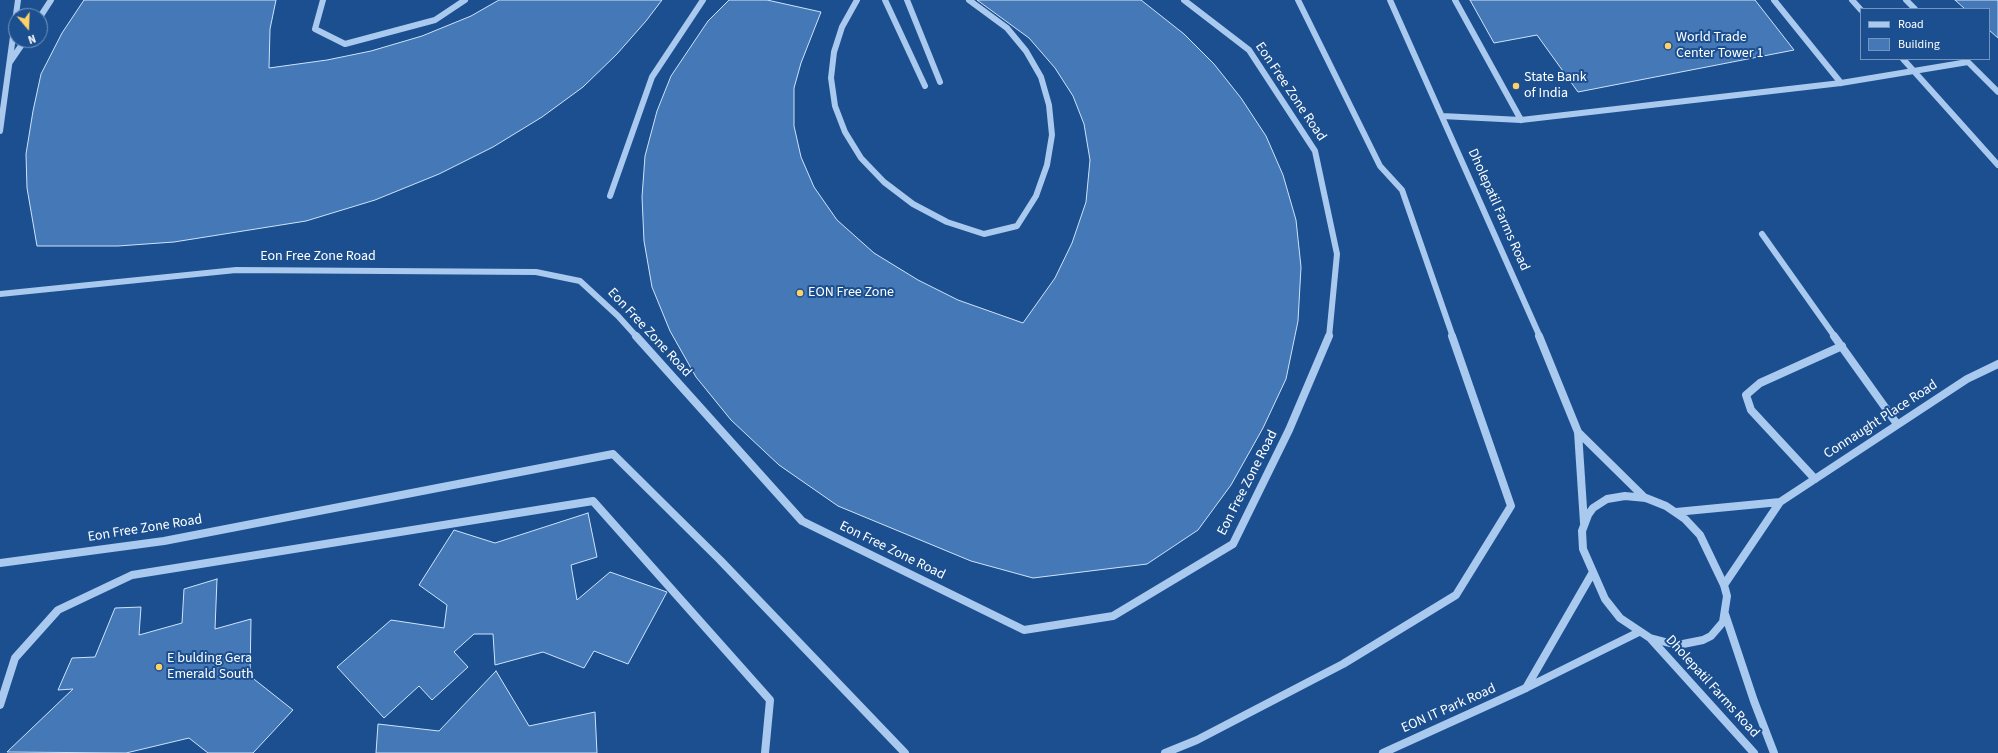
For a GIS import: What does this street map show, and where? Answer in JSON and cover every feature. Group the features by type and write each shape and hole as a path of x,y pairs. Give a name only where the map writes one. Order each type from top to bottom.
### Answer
{"street":[{"path":"0,131 18,0"},
{"path":"323,0 315,29 345,44 435,20 465,0"},
{"path":"610,196 652,77 703,0"},
{"path":"857,0 842,26 834,52 831,78 835,106 845,132 861,158 884,182 913,204 947,222 984,234 1017,226 1036,196 1047,165 1052,135 1049,105 1043,84 1026,51 1007,28 982,8 969,0"},
{"path":"885,0 924,86"},
{"path":"906,0 940,82"},
{"name":"Eon Free Zone Road","path":"0,294 236,270 536,272 580,281 618,316 802,521 1024,630 1112,616 1233,544 1289,430 1330,334 1337,254 1315,151 1249,50 1184,0"},
{"path":"1165,753 1197,740 1343,664 1456,595 1511,506 1402,190 1380,166 1298,0"},
{"name":"Dholepatil Farms Road","path":"1390,0 1550,360 1578,432 1584,522 1582,531 1583,549 1605,599 1611,609 1639,632 1650,638 1754,753"},
{"path":"1455,0 1521,120"},
{"path":"1774,0 1841,83"},
{"path":"1852,0 1860,9"},
{"path":"1906,0 1914,8"},
{"path":"10,63 20,48"},
{"path":"1904,60 1998,165"},
{"path":"1442,116 1521,120 1841,83 1914,72 1966,60 1998,92"},
{"path":"1762,234 1897,424"},
{"path":"1815,479 1751,410 1746,396 1760,383 1842,346"},
{"name":"Connaught Place Road","path":"1724,586 1780,502 1967,379 1998,364"},
{"name":"Dholepatil Farms Road","path":"1578,432 1646,498"},
{"name":"Eon Free Zone Road","path":"0,563 164,541 613,454 720,560 905,753"},
{"path":"1584,522 1593,508 1607,499 1625,496 1646,498 1676,512 1700,535 1724,586 1728,605 1725,614 1717,629 1703,640 1683,644 1650,638"},
{"path":"0,705 14,658 58,610 132,575 593,501 770,700 765,753"},
{"name":"Connaught Place Road","path":"1676,512 1780,502"},
{"path":"1526,688 1593,572"},
{"name":"Dholepatil Farms Road","path":"1725,614 1754,701 1774,753"},
{"name":"EON IT Park Road","path":"1383,753 1526,688 1639,632"}],"building":[{"path":"84,0 276,0 270,29 269,68 327,60 371,51 422,36 471,16 499,0 662,0 617,54 583,87 542,117 493,147 439,174 375,200 306,221 174,242 118,246 37,246 27,188 26,154 33,111 41,74 62,33"},
{"name":"EON Free Zone","path":"729,0 767,0 821,12 801,63 794,88 794,126 801,157 814,187 837,220 874,253 918,280 958,300 1023,323 1055,278 1072,243 1086,202 1090,160 1084,124 1073,96 1055,68 1029,38 977,0 1141,0 1184,34 1214,64 1241,98 1266,136 1283,175 1296,220 1301,267 1298,321 1286,379 1263,428 1231,485 1198,530 1147,564 1033,578 971,561 838,506 779,465 731,420 696,377 670,331 652,287 644,241 642,197 645,156 657,111 671,76 708,21"},
{"name":"World Trade Center Tower 1","path":"1470,0 1755,0 1794,50 1578,92 1537,35 1494,43"},
{"path":"1955,0 1998,0 1998,38 1990,31 1990,8 1964,8"},
{"path":"588,513 597,557 571,565 577,600 610,572 667,592 628,664 594,651 584,668 543,652 495,665 493,634 474,634 454,652 468,667 432,700 419,686 384,718 337,667 391,620 444,628 447,605 419,585 454,530 495,543"},
{"name":"E bulding Gera Emerald South","path":"217,579 215,629 251,619 250,676 293,710 253,753 208,753 189,738 126,753 7,752 73,689 58,690 72,658 95,657 115,608 141,607 139,635 182,623 184,589"},
{"path":"496,671 529,726 595,712 597,753 376,753 378,724 439,731"}],"place":[{"name":"World Trade Center Tower 1","path":"1668,46"},
{"name":"State Bank of India","path":"1516,86"},
{"name":"EON Free Zone","path":"800,293"},
{"name":"E bulding Gera Emerald South","path":"159,667"}]}
